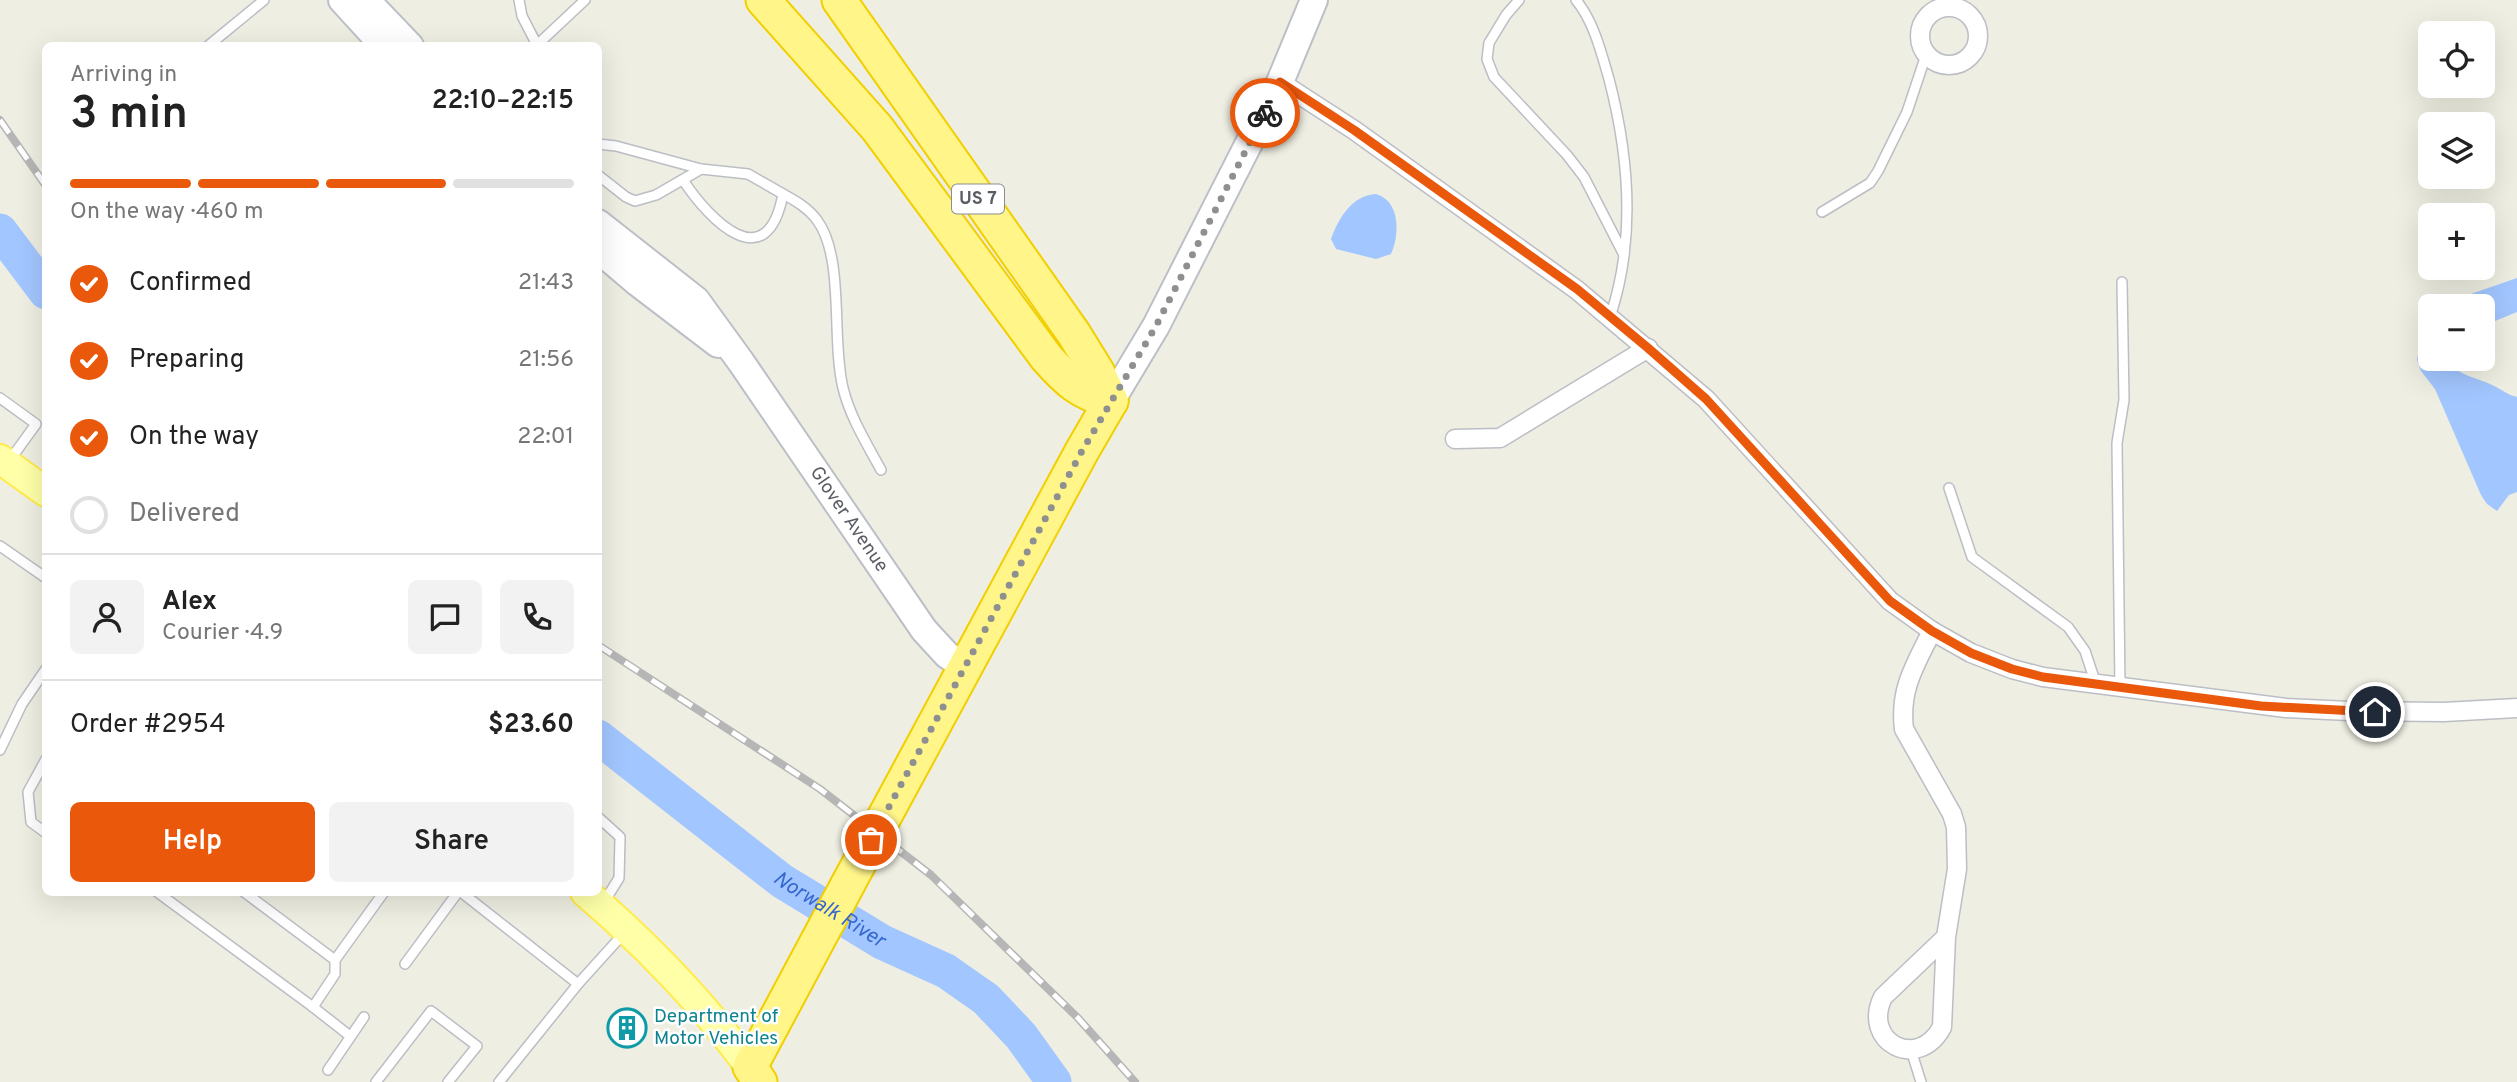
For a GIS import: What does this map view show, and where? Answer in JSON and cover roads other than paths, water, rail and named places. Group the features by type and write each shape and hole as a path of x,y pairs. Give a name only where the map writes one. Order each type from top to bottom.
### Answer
{"highway":[{"name":"US 7","path":"763,0 877,128 1046,358 1077,388 1090,396 1111,401"},
{"name":"US 7","path":"839,0 1074,334 1098,373 1111,401"},
{"path":"752,1074 800,973 1111,401"}],"main road":[{"path":"3,461 42,489"},
{"path":"593,899 717,1022 752,1074"}],"street":[{"path":"342,0 380,42"},
{"path":"366,0 406,42"},
{"path":"1111,401 1156,326 1280,82 1314,0"},
{"path":"1930,6 1963,10 1977,25 1979,36 1972,55 1964,62 1944,65 1926,55 1921,46 1921,27 1930,6"},
{"path":"1280,82 1364,137 1577,289 1706,399 1890,601 1932,631 1971,653 2012,669 2043,677 2261,706 2349,711 2444,712 2517,708"},
{"name":"Glover Avenue","path":"602,226 695,300 741,362 924,630 939,647 965,667"},
{"name":"Glover Avenue","path":"602,252 638,283 741,362"},
{"path":"1455,439 1500,438 1648,348"},
{"path":"1932,631 1906,685 1902,714 1904,729 1952,814 1956,827 1958,869 1946,937 1942,1027 1929,1044 1911,1050 1899,1048 1889,1042 1881,1032 1877,1021 1878,1007 1883,997 1946,937"}],"lane":[{"path":"213,42 264,0"},
{"path":"519,0 522,16 535,42"},
{"path":"540,42 585,0"},
{"path":"1519,0 1489,43 1487,59 1494,78 1567,155 1584,177 1625,256"},
{"path":"1576,0 1601,49 1625,159 1625,256 1620,286 1610,317"},
{"path":"1822,212 1870,183 1878,171 1907,112 1926,55"},
{"path":"602,144 701,169 748,174 801,204 817,220 831,250 837,353 843,389 856,423 881,470"},
{"path":"602,178 635,201 656,195 701,169"},
{"path":"683,180 699,204 721,225 736,235 752,238 769,230 780,213 783,194"},
{"path":"2120,687 2117,443 2124,400 2122,282"},
{"path":"0,398 36,424 3,461"},
{"path":"1949,488 1972,557 2068,627 2085,651 2096,684"},
{"path":"0,546 42,575"},
{"path":"0,750 22,704 42,676"},
{"path":"42,766 27,792 31,822 42,830"},
{"path":"602,820 620,836 619,877 602,891"},
{"path":"162,896 350,1036"},
{"path":"249,896 335,960"},
{"path":"313,1007 335,974 335,960 381,896"},
{"path":"405,964 456,896"},
{"path":"464,896 578,984"},
{"path":"499,1082 578,984 627,930"},
{"path":"376,1082 431,1011 477,1046 448,1082"},
{"path":"328,1070 364,1017"},
{"path":"1911,1050 1921,1082"}],"water":[{"path":"1376,194 1390,204 1396,219 1396,237 1391,254 1376,259 1336,249 1331,239 1347,209 1367,195"},
{"path":"2517,278 2517,312 2495,321 2495,294 2471,294"},
{"path":"2421,371 2459,371 2517,397 2517,492 2509,495 2497,511 2487,504 2481,495 2435,389"}],"waterway":[{"name":"Norwalk River","path":"0,231 42,287"},
{"name":"Norwalk River","path":"602,740 782,881 882,942 946,971 986,999 1021,1036 1054,1082"}],"railway":[{"path":"0,120 42,180"},
{"path":"602,648 820,789 931,875 1078,1018 1135,1082"}],"place":[{"name":"Department of Motor Vehicles","path":"627,1028"}]}
